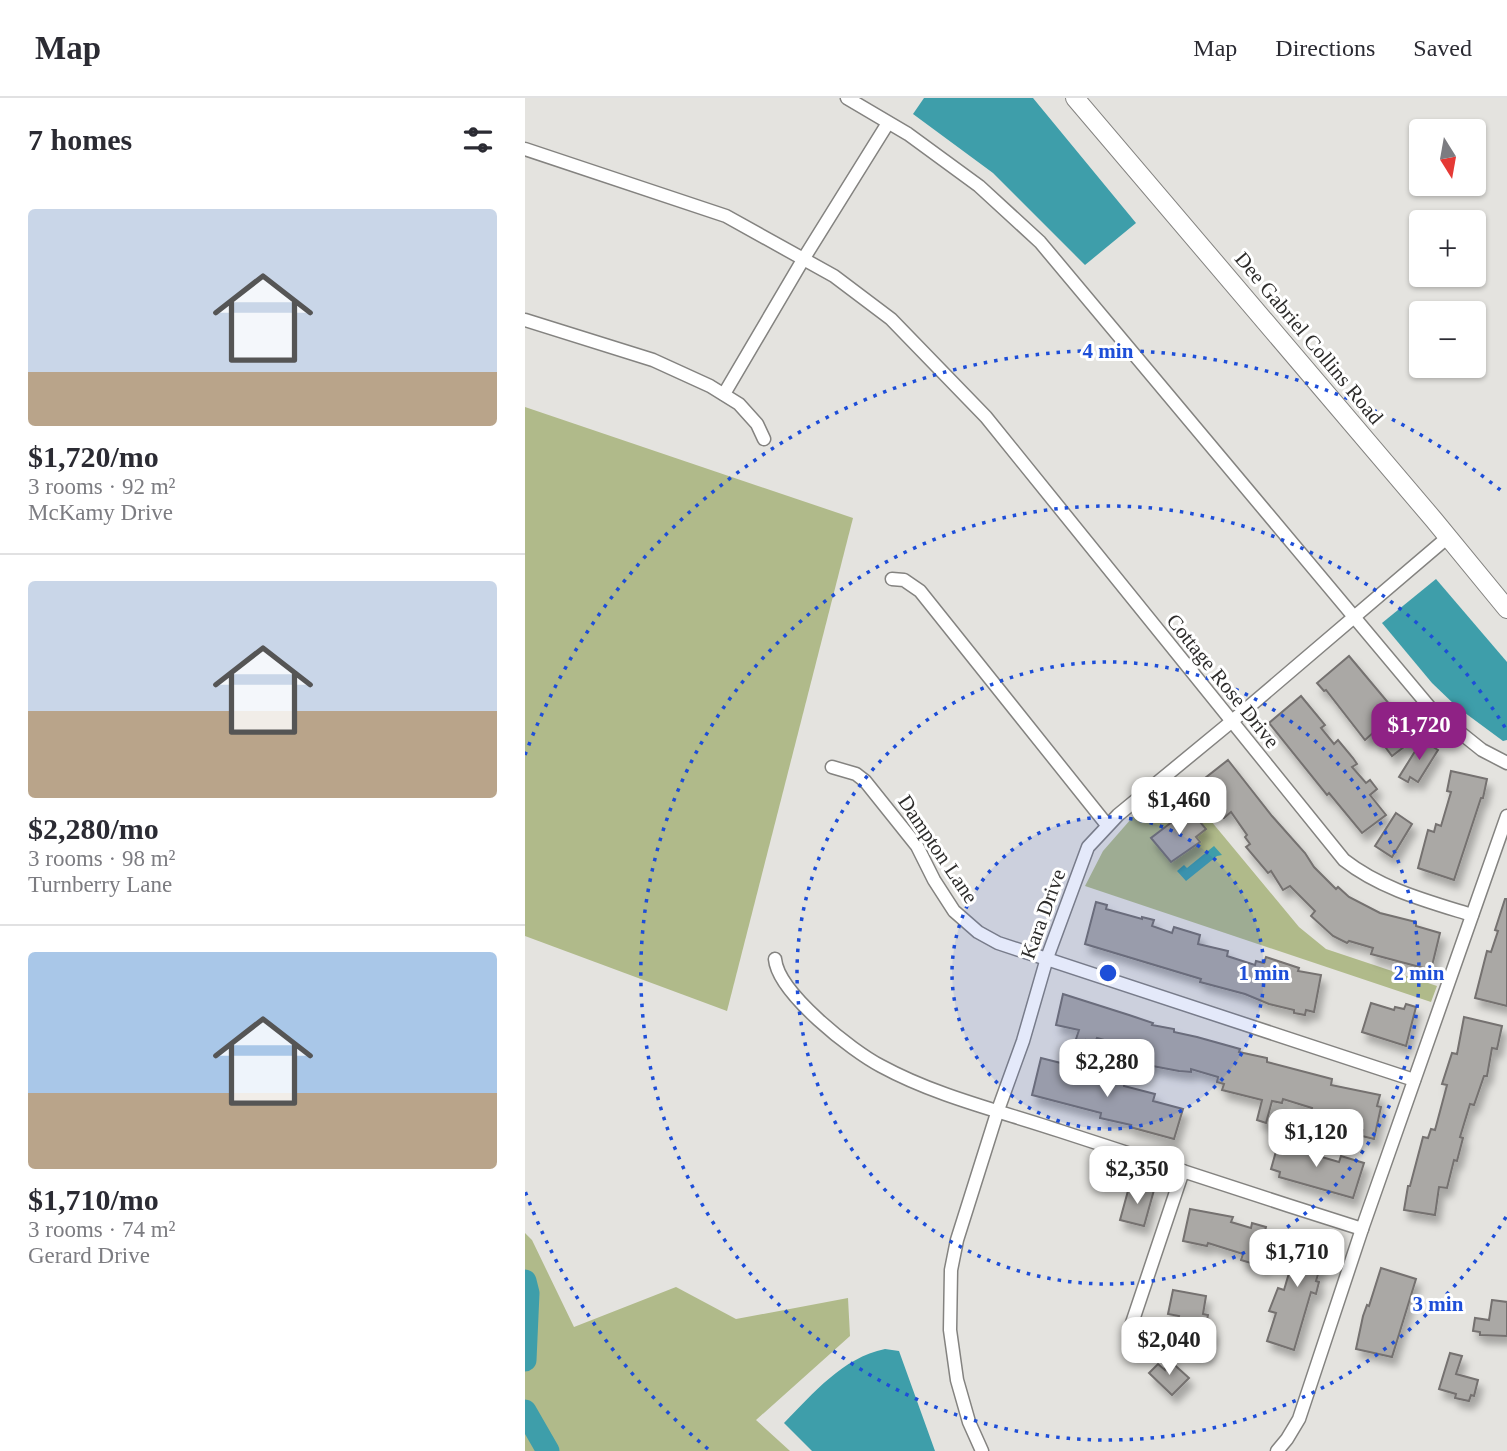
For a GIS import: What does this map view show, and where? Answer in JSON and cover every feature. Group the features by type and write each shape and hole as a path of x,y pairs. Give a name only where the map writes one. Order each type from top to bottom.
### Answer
{"street":[{"path":"847,98 908,134 979,186 1040,242 1432,710 1482,750 1507,763"},
{"name":"Dee Gabriel Collins Road","path":"1075,98 1507,609"},
{"path":"724,394 888,123"},
{"name":"Cottage Rose Drive","path":"525,149 726,216 834,276 891,319 986,417 1344,860 1362,874 1382,884 1472,915"},
{"path":"525,320 653,360 724,394 739,404 757,424 764,439"},
{"name":"Kara Drive","path":"982,1451 969,1422 957,1380 950,1330 951,1270 957,1240 1023,1041 1047,958 1088,847 1107,825 1448,537"},
{"path":"892,579 904,580 920,591 1107,825"},
{"name":"Dampton Lane","path":"832,767 856,774 865,781 911,838 943,897 965,922 998,943 1414,1080"},
{"path":"1277,1451 1299,1419 1362,1229 1507,816"},
{"path":"775,959 780,974 792,992 813,1014 857,1050 899,1075 1362,1229"},
{"path":"1130,1329 1183,1171"}],"green space":[{"path":"525,407 853,518 727,1011 525,936"},
{"path":"1177,780 1299,927 1326,949 1437,986 1431,1002 1085,886 1103,851 1131,819"},
{"path":"525,1233 532,1240 574,1327 676,1287 736,1319 848,1298 850,1336 756,1420 790,1451 525,1451"}],"water":[{"path":"924,98 1033,98 1136,223 1085,265 993,173 913,114"},
{"path":"1436,579 1507,662 1507,740 1503,741 1457,707 1432,683 1382,623"},
{"path":"1214,846 1222,855 1217,856 1186,881 1177,871 1184,865 1187,868"},
{"path":"885,1349 899,1351 935,1451 812,1451 784,1423 842,1368"}],"building":[{"path":"1349,656 1417,737 1392,756 1374,732 1365,740 1326,690 1317,683"},
{"path":"1301,696 1325,725 1321,728 1334,744 1338,740 1353,758 1357,764 1352,767 1366,783 1370,780 1377,789 1370,795 1386,815 1362,833 1329,793 1327,795 1269,723"},
{"path":"1422,740 1438,750 1418,782 1410,777 1408,782 1399,777"},
{"path":"1228,760 1314,867 1336,889 1338,887 1349,897 1380,913 1416,922 1416,926 1440,933 1431,970 1371,954 1373,948 1349,941 1347,943 1333,936 1311,916 1315,911 1290,886 1283,890 1271,871 1268,873 1246,847 1250,844 1245,837 1247,835 1231,812 1224,818 1206,793 1203,796 1195,786"},
{"path":"1451,771 1487,779 1454,880 1418,868 1428,830 1434,832 1436,824 1441,826 1451,792 1447,791"},
{"path":"1185,812 1192,820 1196,817 1206,829 1196,837 1200,842 1171,862 1151,838"},
{"path":"1396,813 1412,824 1392,857 1375,846"},
{"path":"1505,899 1507,1006 1475,998 1487,951 1491,952 1498,931 1495,930"},
{"path":"1096,902 1107,905 1106,909 1154,920 1152,926 1172,933 1174,927 1200,935 1198,944 1228,951 1227,956 1255,965 1256,961 1264,963 1266,957 1299,968 1298,971 1321,975 1314,1012 1306,1010 1305,1015 1294,1013 1294,1010 1200,982 1201,979 1085,944"},
{"path":"1063,994 1153,1023 1152,1025 1174,1029 1174,1032 1267,1058 1267,1062 1332,1079 1331,1085 1380,1095 1377,1106 1381,1107 1374,1139 1362,1136 1363,1130 1357,1129 1359,1122 1329,1116 1328,1123 1315,1121 1317,1114 1311,1113 1312,1108 1283,1099 1282,1103 1272,1101 1266,1123 1257,1120 1262,1100 1222,1090 1224,1084 1217,1082 1218,1077 1191,1069 1191,1072 1179,1071 1147,1065 1121,1056 1125,1046 1097,1038 1095,1042 1086,1040 1085,1045 1075,1042 1079,1030 1056,1025"},
{"path":"1371,1003 1394,1010 1395,1007 1404,1009 1406,1004 1416,1007 1406,1046 1362,1032"},
{"path":"1464,1017 1502,1026 1497,1049 1492,1048 1487,1076 1484,1076 1474,1105 1470,1104 1460,1137 1463,1138 1457,1161 1454,1160 1447,1188 1439,1187 1435,1215 1404,1210 1408,1186 1423,1137 1428,1138 1431,1129 1435,1130 1447,1085 1442,1084 1452,1053 1457,1054"},
{"path":"1041,1058 1065,1064 1064,1069 1081,1072 1079,1077 1100,1082 1100,1078 1124,1083 1124,1086 1155,1094 1153,1101 1183,1109 1174,1139 1100,1118 1101,1113 1032,1095"},
{"path":"1280,1137 1303,1143 1301,1151 1339,1162 1341,1156 1364,1163 1353,1198 1279,1177 1280,1172 1271,1169"},
{"path":"1129,1187 1154,1190 1144,1226 1120,1220"},
{"path":"1190,1209 1233,1217 1231,1222 1251,1228 1252,1223 1266,1227 1265,1231 1274,1234 1264,1267 1241,1260 1243,1254 1208,1243 1207,1246 1183,1241"},
{"path":"1295,1231 1328,1241 1316,1281 1319,1282 1316,1294 1311,1292 1294,1350 1267,1341 1276,1313 1269,1311 1278,1288 1284,1290 1294,1256 1288,1255"},
{"path":"1381,1268 1416,1279 1392,1357 1356,1349 1363,1316 1367,1305 1369,1306"},
{"path":"1173,1290 1206,1296 1203,1314 1208,1315 1205,1329 1213,1331 1206,1354 1171,1345 1179,1316 1168,1314"},
{"path":"1492,1300 1507,1302 1507,1336 1480,1335 1480,1332 1473,1331 1475,1318 1489,1320"},
{"path":"1450,1353 1462,1356 1456,1374 1478,1380 1474,1396 1471,1395 1469,1401 1455,1398 1456,1394 1439,1389"},
{"path":"1168,1359 1189,1378 1172,1395 1149,1373 1158,1364 1165,1370"}],"waterway":[{"path":"525,1281 528,1293 525,1360"},
{"path":"525,1411 548,1451"}]}
